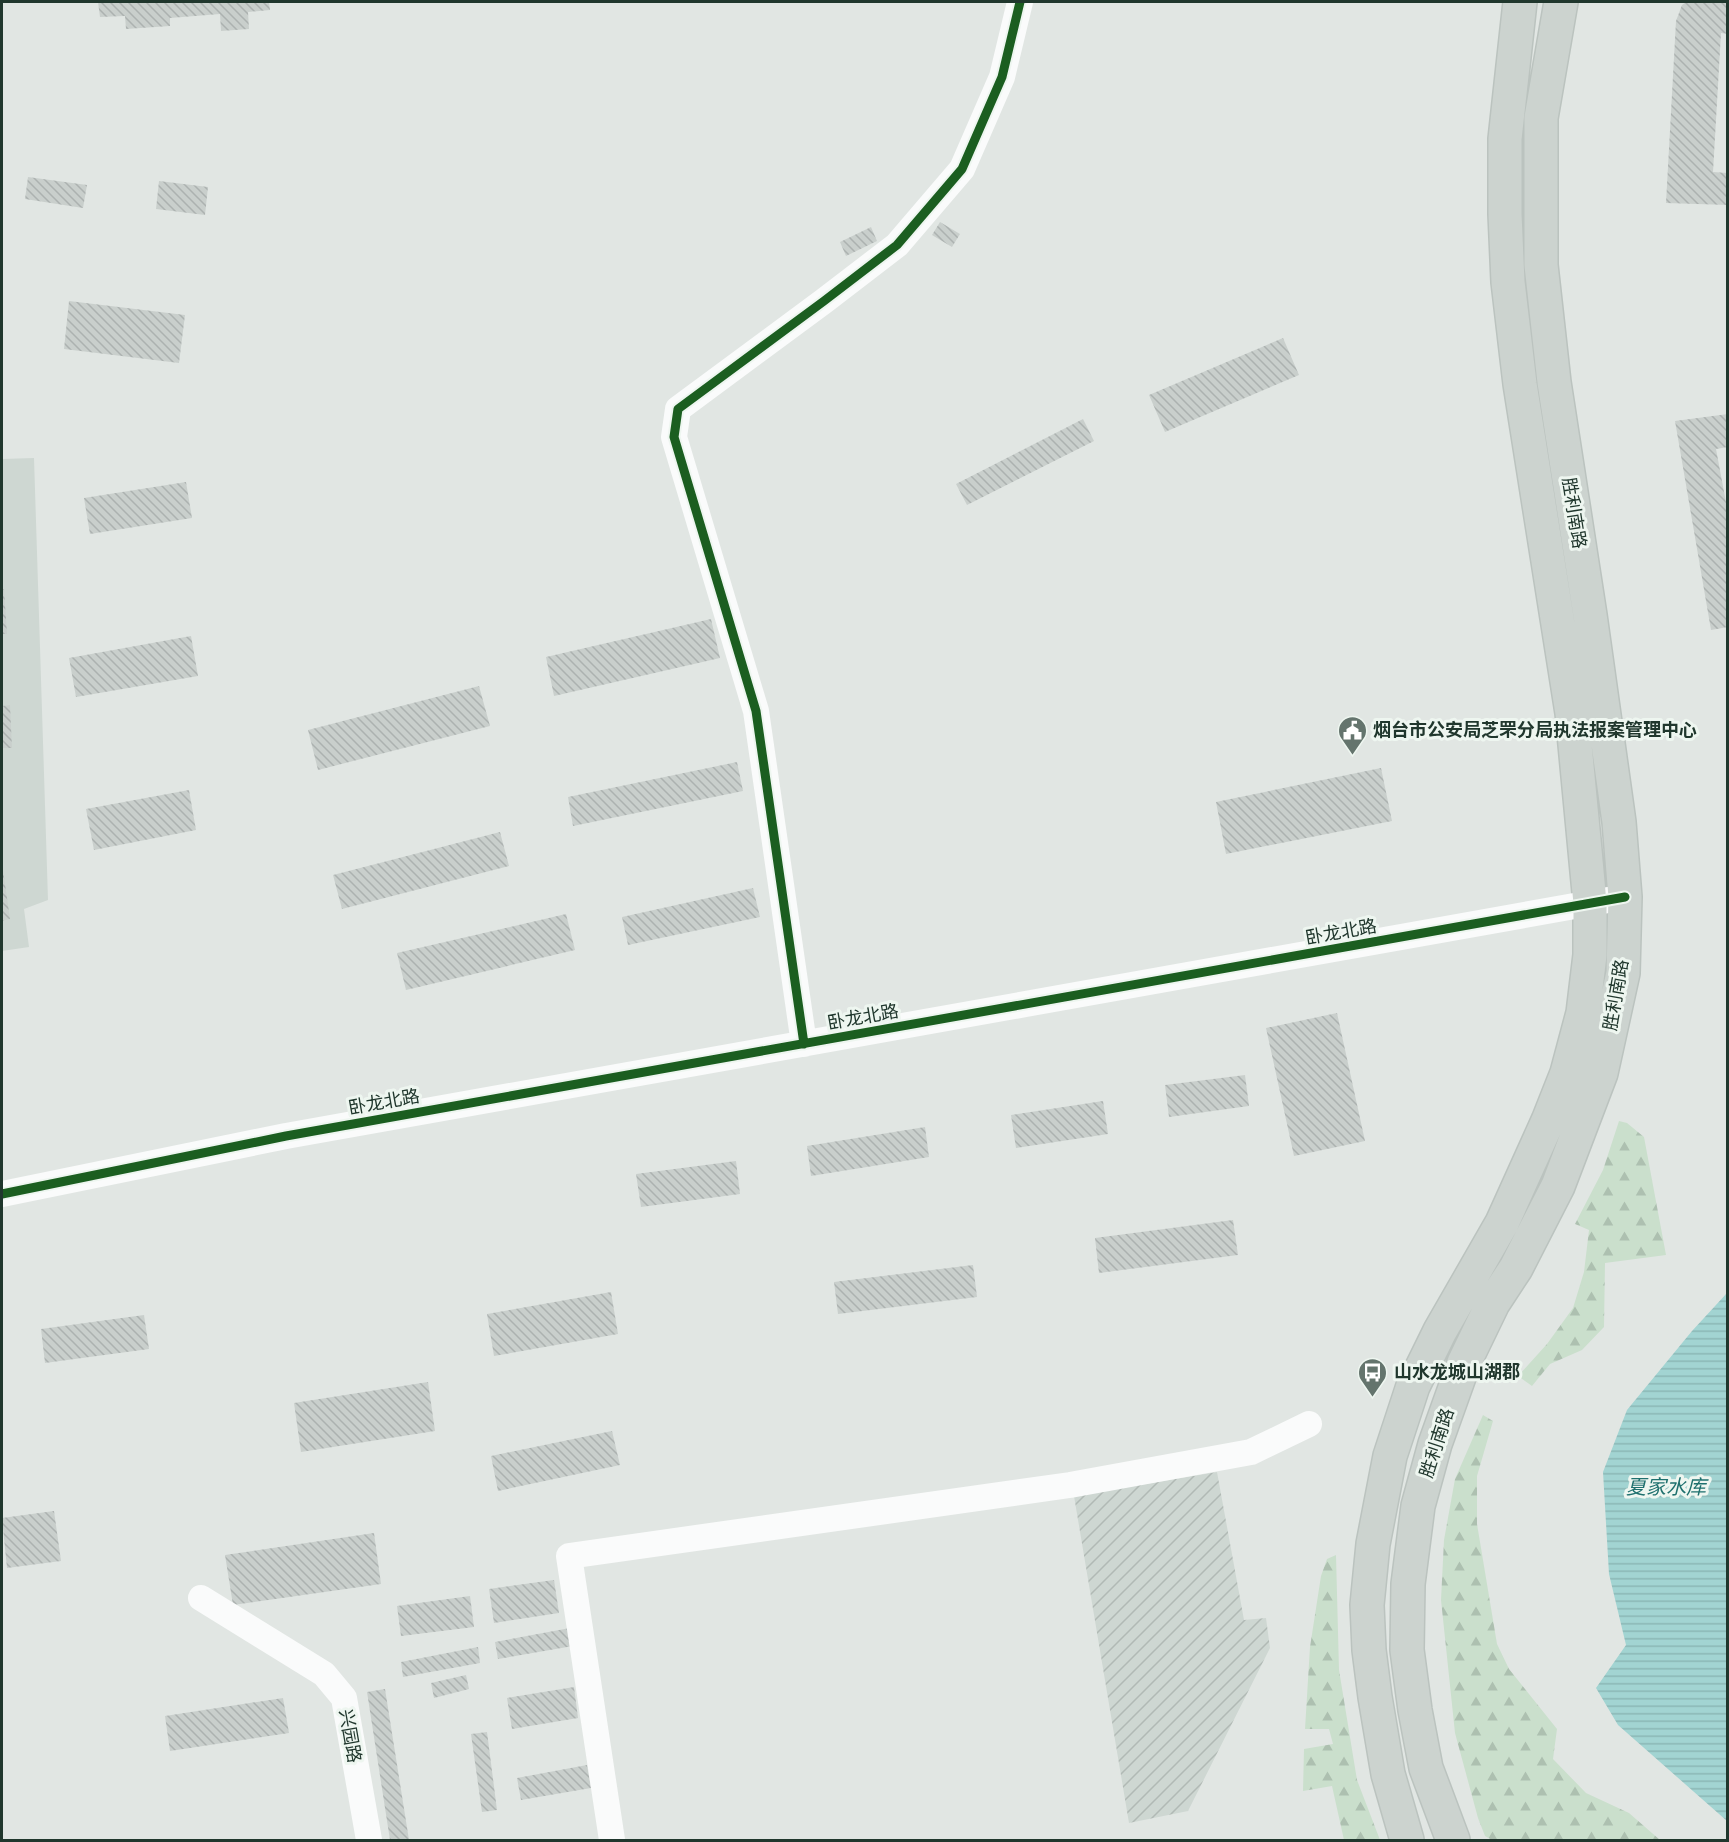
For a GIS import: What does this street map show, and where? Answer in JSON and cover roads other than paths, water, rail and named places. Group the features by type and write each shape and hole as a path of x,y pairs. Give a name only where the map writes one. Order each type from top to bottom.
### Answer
{"main road":[{"name":"胜利南路","path":"1407,1840 1388,1774 1369,1650 1366,1605 1372,1544 1385,1478 1413,1386 1440,1331 1502,1223 1567,1073 1583,1012 1590,955 1590,903 1572,713 1520,384 1508,282 1505,139 1520,2"},
{"name":"胜利南路","path":"1453,1840 1426,1768 1407,1650 1408,1584 1418,1506 1435,1444 1464,1363 1492,1303 1516,1268 1558,1186 1601,1073 1623,973 1624,897 1619,822 1554,382 1542,265 1541,118 1561,2"}],"street":[{"path":"804,1044 756,711 674,437 678,409 897,245 962,169 1002,76 1020,2"},
{"name":"卧龙北路","path":"2,1194 286,1136 1624,897"},
{"path":"612,1840 569,1556 1070,1485 1251,1452 1310,1424"},
{"name":"兴园路","path":"201,1598 324,1674 344,1698 369,1840"}],"water":[{"name":"夏家水库","path":"1727,1293 1727,1821 1618,1725 1596,1688 1626,1645 1609,1574 1603,1472 1627,1410 1692,1331"}],"place":[{"name":"烟台市公安局芝罘分局执法报案管理中心","path":"1352,756"},
{"name":"山水龙城山湖郡","path":"1373,1398"}]}
